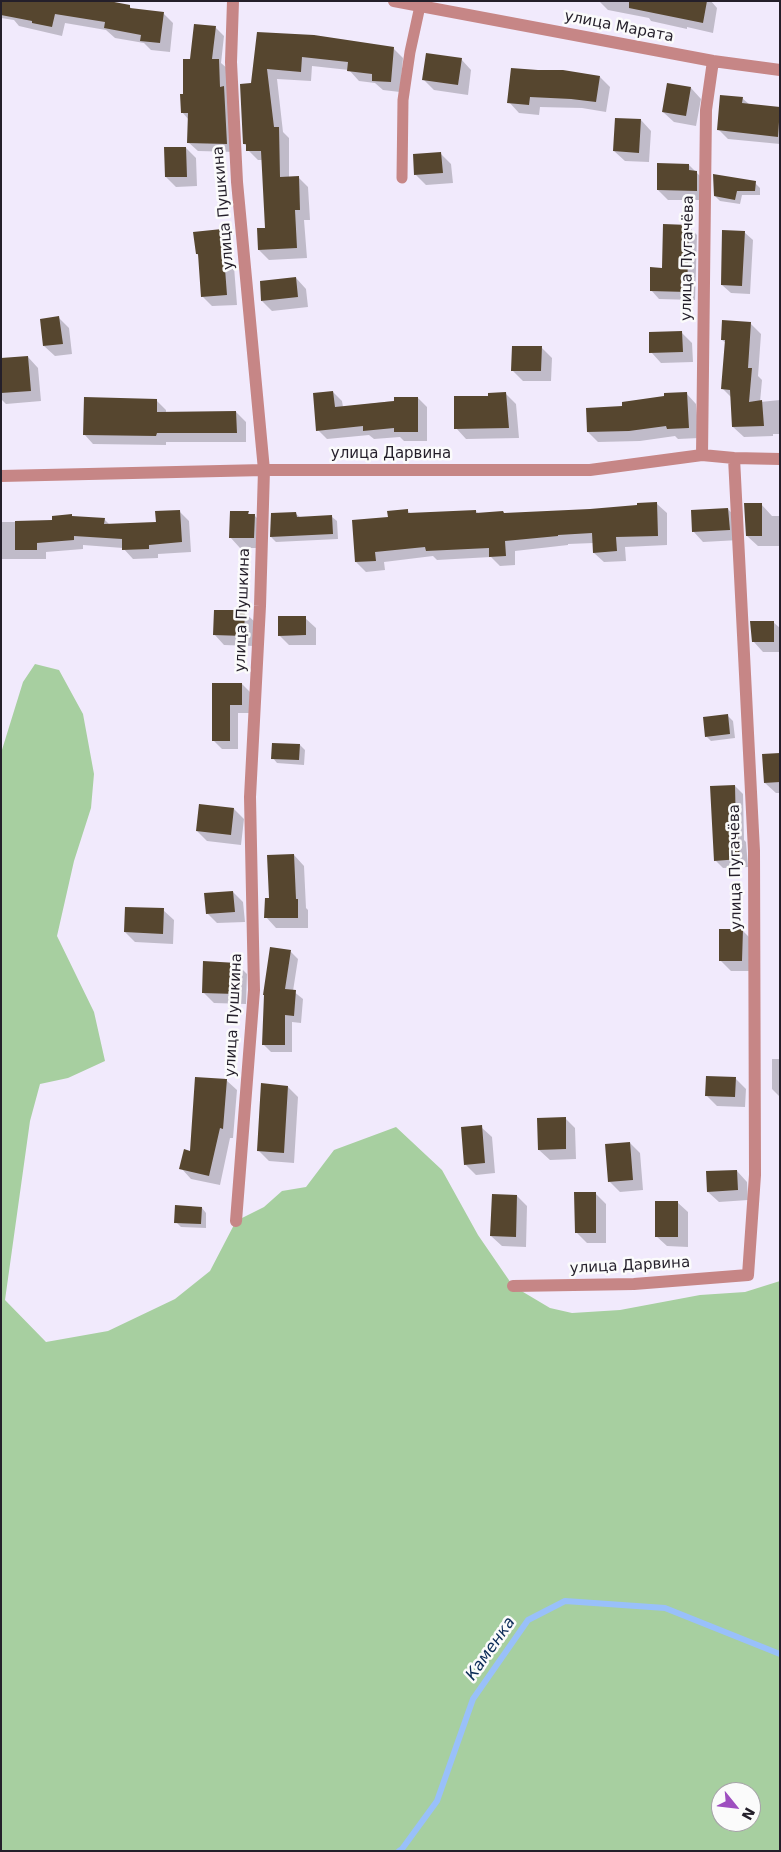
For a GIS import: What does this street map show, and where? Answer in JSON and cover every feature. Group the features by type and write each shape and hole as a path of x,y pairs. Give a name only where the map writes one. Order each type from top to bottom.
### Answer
{"street":[{"name":"улица Пушкина","path":"233,1 231,62 237,182 264,470 260,606 250,797 254,990 236,1221"},
{"name":"улица Марата","path":"394,1 713,61 780,70"},
{"name":"улица Пугачёва","path":"702,455 706,110 713,61"},
{"name":"улица Дарвина","path":"1,476 264,470 590,470 702,455 780,459"},
{"name":"улица Пугачёва","path":"734,458 754,851 755,1175 748,1275"},
{"name":"улица Дарвина","path":"513,1286 634,1284 748,1275"}],"lane":[{"path":"402,178 403,100 410,52 420,6"}],"green space":[{"path":"35,664 59,670 83,714 94,774 91,808 74,861 57,936 94,1012 105,1061 68,1078 40,1084 30,1121 5,1300 46,1342 108,1331 175,1299 210,1271 236,1221 264,1207 282,1191 306,1187 334,1150 396,1127 442,1170 478,1235 513,1286 550,1308 572,1313 620,1310 700,1295 745,1292 780,1281 780,1851 1,1851 1,753 23,682"}],"building":[{"path":"1,1 109,1 130,5 130,8 164,12 160,43 140,41 141,35 104,28 105,22 55,14 52,27 1,15"},
{"path":"629,1 707,1 703,23 629,8"},
{"path":"194,24 216,26 212,59 219,59 220,87 224,86 227,144 187,143 188,113 181,113 180,94 183,94 183,59 190,59"},
{"path":"257,32 314,35 394,47 391,82 372,81 372,74 347,71 348,62 302,57 301,72 267,69 274,127 279,127 280,177 299,176 300,210 295,210 297,248 258,250 257,228 265,228 261,151 246,151 246,144 243,144 240,84 251,83"},
{"path":"426,53 462,58 458,85 422,80"},
{"path":"511,68 563,70 600,76 596,102 530,97 529,105 507,103"},
{"path":"667,83 691,87 686,116 662,112"},
{"path":"720,95 743,97 742,103 780,107 778,137 717,130"},
{"path":"615,118 641,119 639,153 613,151"},
{"path":"164,147 186,147 187,177 165,177"},
{"path":"441,152 443,173 414,175 413,154"},
{"path":"657,163 689,164 689,170 697,171 697,191 657,190"},
{"path":"713,174 756,181 755,191 737,191 735,200 714,196"},
{"path":"663,224 689,225 687,292 650,291 650,267 662,268"},
{"path":"222,229 227,295 201,297 198,254 196,254 193,232"},
{"path":"722,230 745,231 742,286 721,285"},
{"path":"296,277 298,297 261,301 260,281"},
{"path":"59,316 63,344 43,346 40,319"},
{"path":"722,320 751,322 748,368 752,368 749,402 762,400 764,426 732,427 730,390 721,389 725,340 721,340"},
{"path":"682,331 683,352 649,353 649,332"},
{"path":"512,346 542,346 541,371 511,371"},
{"path":"28,356 31,391 1,393 1,358"},
{"path":"333,391 335,407 394,401 394,397 418,397 418,432 394,432 394,428 363,431 363,426 316,431 313,393"},
{"path":"506,392 509,428 454,429 454,396 488,396 488,393"},
{"path":"687,392 689,428 667,429 666,426 629,431 587,432 586,408 622,406 622,402 664,396 664,393"},
{"path":"84,397 157,399 157,412 236,411 237,433 157,433 156,436 83,435"},
{"path":"657,502 658,536 616,537 617,551 593,553 592,533 505,541 506,556 489,557 489,548 426,551 425,547 375,552 376,561 355,562 352,520 388,517 387,511 408,509 408,513 476,510 476,513 503,511 504,513 590,509"},
{"path":"744,503 762,503 762,536 746,536"},
{"path":"728,508 730,530 692,532 691,510"},
{"path":"180,510 182,542 149,545 149,549 122,550 122,539 74,536 74,540 37,543 37,550 15,550 15,521 52,520 52,516 72,514 72,516 105,518 104,524 156,522 155,511"},
{"path":"230,511 249,511 248,514 255,514 254,538 229,538"},
{"path":"296,512 297,517 332,515 333,534 270,537 271,513"},
{"path":"214,610 245,610 244,636 213,635"},
{"path":"278,616 306,616 306,635 278,636"},
{"path":"750,621 774,621 774,642 752,642"},
{"path":"212,683 242,683 242,705 230,705 230,741 212,741"},
{"path":"728,714 730,734 705,737 703,717"},
{"path":"272,743 300,744 299,760 271,759"},
{"path":"780,753 780,782 764,783 762,754"},
{"path":"735,785 736,832 738,832 740,859 714,861 710,786"},
{"path":"199,804 234,808 231,835 196,831"},
{"path":"294,854 298,918 264,918 265,898 269,898 267,855"},
{"path":"233,891 235,912 206,914 204,893"},
{"path":"125,907 164,908 163,934 124,932"},
{"path":"719,929 743,929 742,961 719,961"},
{"path":"270,947 291,950 285,989 296,990 294,1016 285,1015 285,1045 262,1045 263,995"},
{"path":"203,961 237,963 236,994 202,993"},
{"path":"706,1076 736,1077 735,1097 705,1096"},
{"path":"195,1077 227,1079 223,1129 220,1128 209,1176 179,1169 184,1149 190,1151"},
{"path":"261,1083 288,1086 284,1153 257,1151"},
{"path":"566,1117 566,1149 538,1150 537,1118"},
{"path":"482,1125 485,1163 464,1165 461,1127"},
{"path":"630,1142 633,1180 608,1182 605,1144"},
{"path":"737,1170 738,1190 707,1192 706,1171"},
{"path":"574,1192 596,1192 596,1233 575,1233"},
{"path":"492,1194 517,1195 516,1237 490,1236"},
{"path":"655,1201 678,1201 678,1237 655,1237"},
{"path":"175,1205 202,1207 201,1224 174,1223"}],"waterway":[{"name":"Каменка","path":"399,1851 437,1801 473,1699 528,1620 565,1601 665,1608 780,1654"}]}
